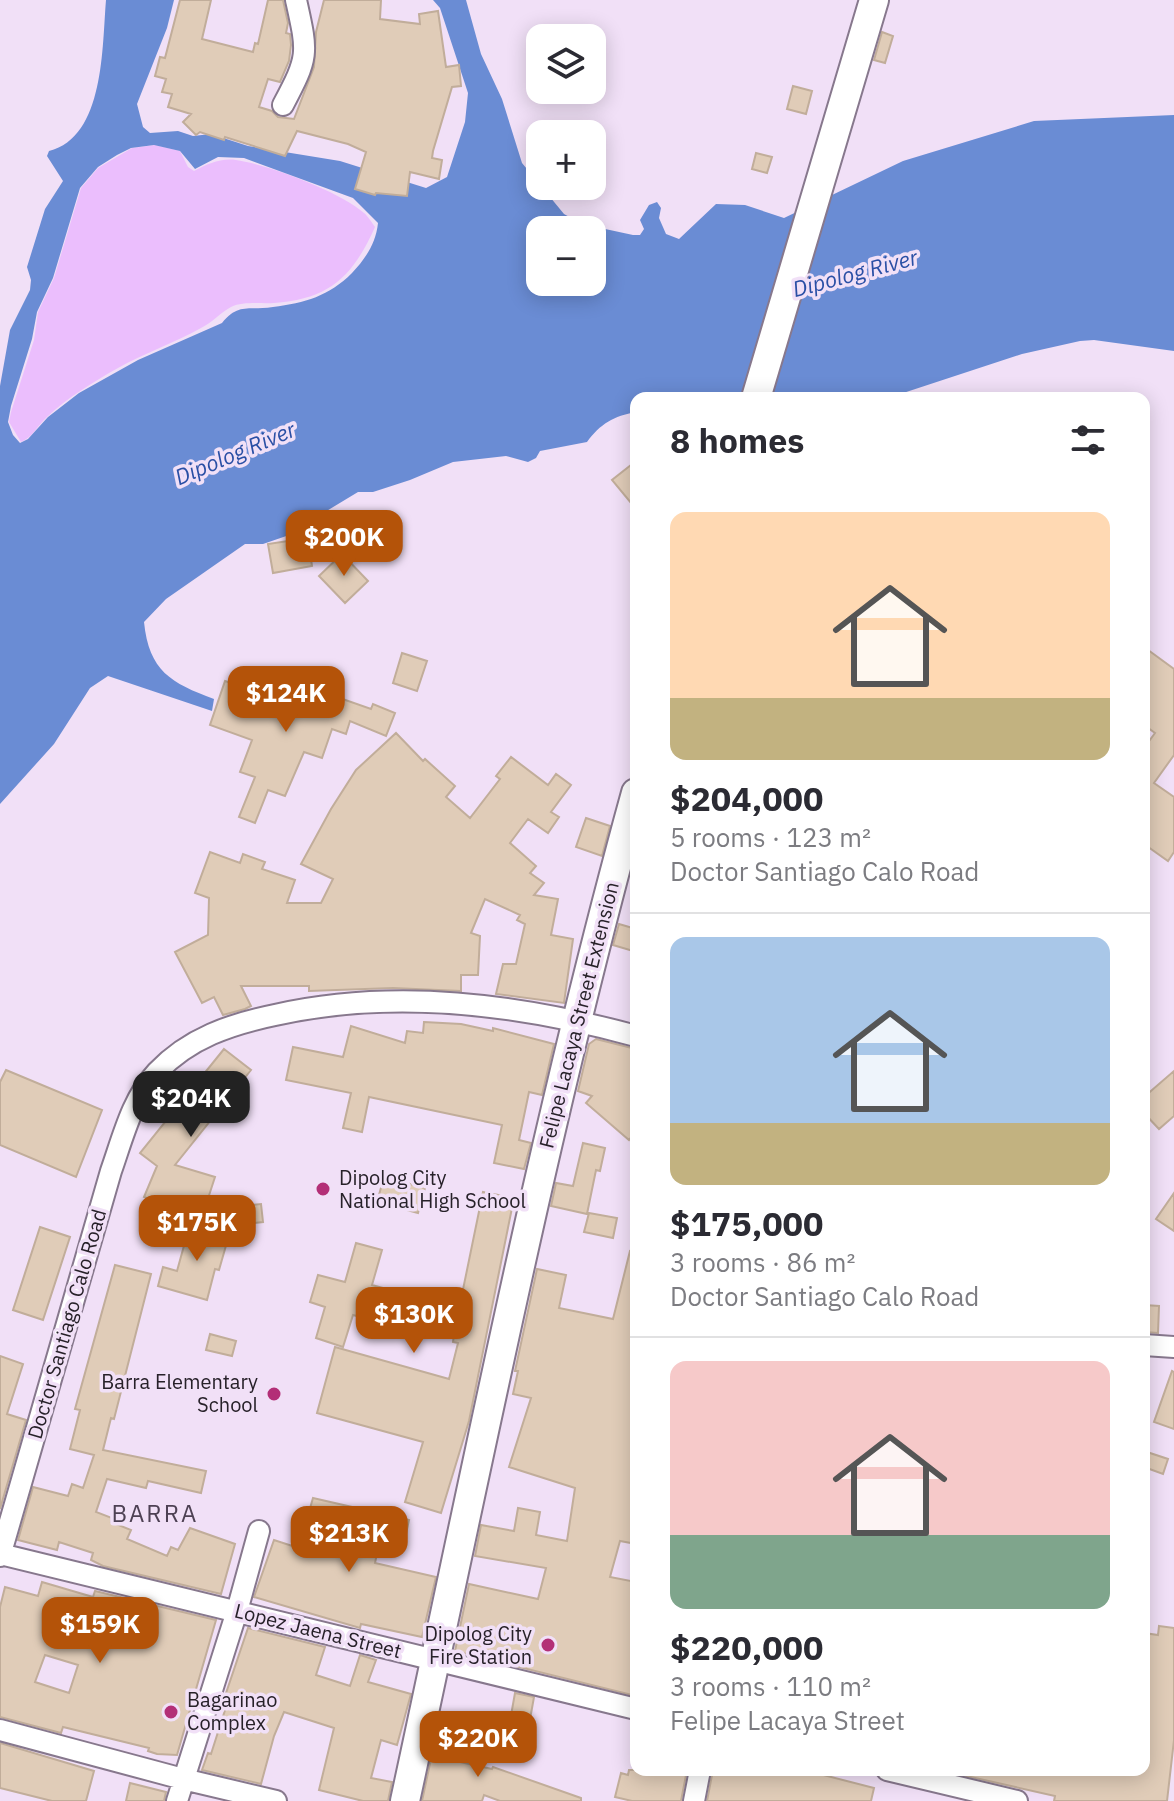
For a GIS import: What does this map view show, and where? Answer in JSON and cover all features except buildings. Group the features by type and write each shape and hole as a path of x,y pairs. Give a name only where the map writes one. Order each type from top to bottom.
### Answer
{"main road":[{"path":"758,392 874,0"},
{"name":"Felipe Lacaya Street Extension","path":"405,1801 526,1233 576,1020 630,816"}],"street":[{"path":"283,105 300,73 305,54 296,0"},
{"name":"Doctor Santiago Calo Road","path":"0,1555 111,1171 129,1119 155,1075 174,1056 212,1032 240,1023 300,1009 407,1000 473,1005 576,1020 630,1034"},
{"path":"1150,1345 1174,1347"},
{"path":"177,1801 259,1531"},
{"name":"Lopez Jaena Street","path":"0,1555 630,1708"},
{"path":"0,1730 276,1801"},
{"path":"694,1801 699,1776"},
{"path":"914,1776 1017,1801"}],"shaded area":[{"path":"155,145 180,151 188,167 194,171 214,162 230,160 284,173 339,196 365,214 375,227 348,272 325,290 294,301 247,303 231,307 205,326 90,385 55,410 21,442 9,422 11,412 34,340 38,312 54,278 81,188 98,168 132,148"}],"water":[{"name":"Dipolog River","path":"106,0 174,0 167,28 137,104 143,127 150,133 178,131 193,136 211,134 248,146 340,161 426,188 447,177 465,122 468,93 440,8 433,0 466,0 481,54 502,99 526,168 526,200 552,200 568,216 526,216 526,296 606,296 606,229 640,235 644,229 640,220 649,205 657,202 661,208 659,218 666,234 679,239 716,204 745,205 784,218 903,161 1034,121 1174,115 1174,351 1094,340 1080,341 1022,354 906,392 630,392 630,414 608,422 587,442 540,451 536,458 528,462 506,456 453,462 373,492 358,492 298,532 263,544 245,544 166,599 144,622 157,664 174,681 214,699 212,711 108,676 90,688 54,744 0,804 0,386 10,330 30,290 27,267 45,209 63,181 47,156 49,151 67,142 81,128 97,88","holes":["154,145 180,151 195,169 218,157 244,158 353,198 378,223 373,244 352,273 325,293 296,303 234,312 222,323 138,360 79,393 20,443 8,422 11,406 37,312 53,278 80,188 98,167 131,148"]}],"place":[{"name":"Dipolog City National High School","path":"323,1189"},
{"name":"Barra Elementary School","path":"274,1394"},
{"name":"Dipolog City Fire Station","path":"548,1645"},
{"name":"Bagarinao Complex","path":"171,1712"}],"district":[{"name":"BARRA","path":"155,1514"}]}
